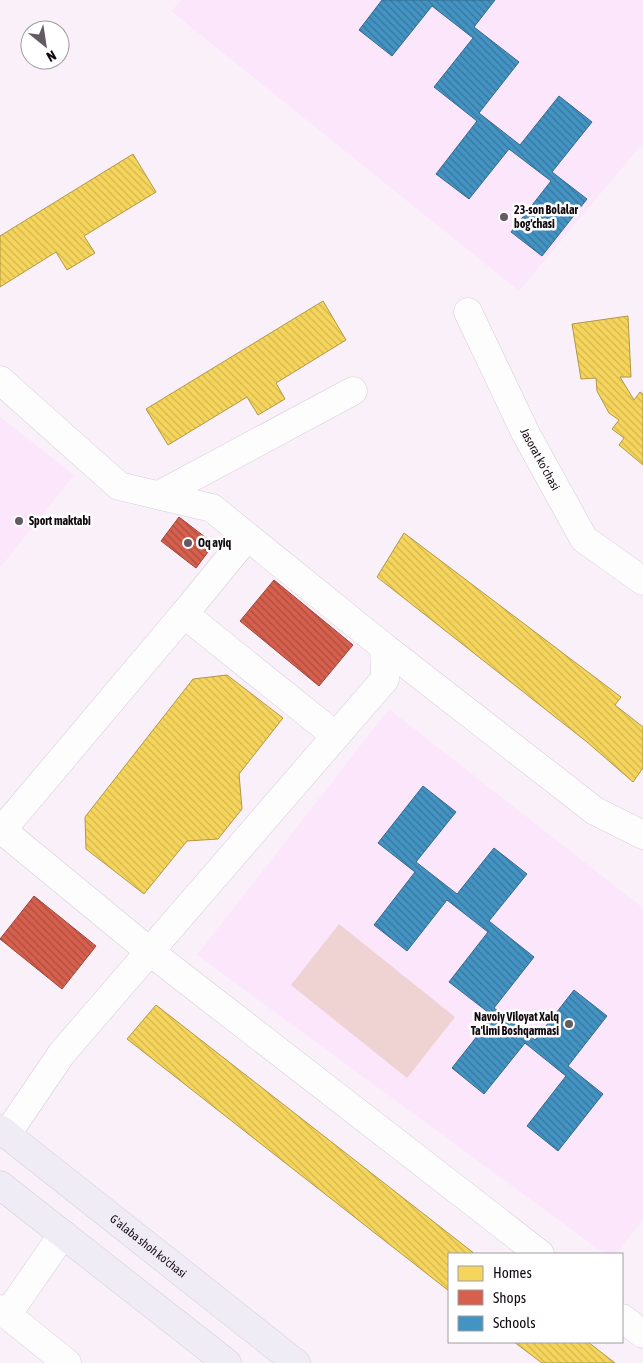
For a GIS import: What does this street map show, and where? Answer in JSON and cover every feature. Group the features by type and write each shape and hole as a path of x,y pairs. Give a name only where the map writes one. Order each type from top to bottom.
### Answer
{"main road":[{"name":"G'alaba shoh ko'chasi","path":"3,1131 296,1363"},
{"path":"0,1185 227,1363"}],"street":[{"name":"Jasorat ko‘chasi","path":"468,312 526,434 584,539 643,581"},
{"path":"0,380 119,486 212,508 384,647 595,811 643,835"},
{"path":"159,495 353,391"},
{"path":"247,537 2,830 149,950 539,1253"},
{"path":"184,614 336,736"},
{"path":"3,1131 62,1053 149,950 386,679 384,647"},
{"path":"63,1234 4,1312 67,1363"},
{"path":"623,1319 643,1334"}],"shaded area":[{"name":"23-son Bolalar bog'chasi","path":"182,0 643,0 643,143 519,291 171,11"},
{"name":"Sport maktabi","path":"0,417 74,475 0,568"},
{"path":"389,709 643,908 643,1220 617,1253 604,1253 197,955"},
{"path":"339,924 455,1017 407,1078 291,985"}],"building: Homes":[{"path":"133,154 156,192 84,236 95,253 67,270 56,252 0,287 0,236"},
{"path":"323,301 346,340 276,383 285,399 258,415 247,397 168,445 146,409"},
{"path":"628,316 631,377 620,377 634,400 640,392 643,394 643,465 619,445 624,438 612,429 619,420 609,413 597,391 596,378 581,379 572,324"},
{"path":"404,533 621,697 615,705 643,727 643,768 633,782 587,742 377,577"},
{"path":"227,675 283,718 239,774 242,809 218,839 187,841 144,894 86,849 85,817 193,679"},
{"path":"156,1005 474,1253 448,1253 448,1290 127,1039"},
{"path":"515,1343 589,1343 615,1363 542,1363"}],"building: Shops":[{"name":"Oq ayiq","path":"179,517 214,544 196,568 161,541"},
{"path":"274,580 353,645 319,686 240,621"},
{"path":"34,896 96,946 62,989 0,939"}],"building: Schools":[{"path":"382,0 495,0 474,27 519,62 479,113 520,145 559,96 592,122 552,172 587,199 542,256 511,232 551,181 509,149 469,199 436,174 477,121 434,87 473,38 432,6 392,56 359,30"},
{"path":"423,786 456,812 416,862 457,894 494,848 527,874 489,921 534,957 494,1008 535,1040 574,990 607,1016 568,1066 603,1094 558,1151 527,1126 566,1076 525,1043 484,1094 452,1068 493,1016 449,982 488,932 447,900 407,951 374,925 415,872 378,843"}],"place":[{"name":"23-son Bolalar bog'chasi","path":"504,217"},
{"name":"Sport maktabi","path":"19,521"},
{"name":"Oq ayiq","path":"188,543"},
{"name":"Navoiy Viloyat Xalq Ta'limi Boshqarmasi","path":"569,1024"}]}
